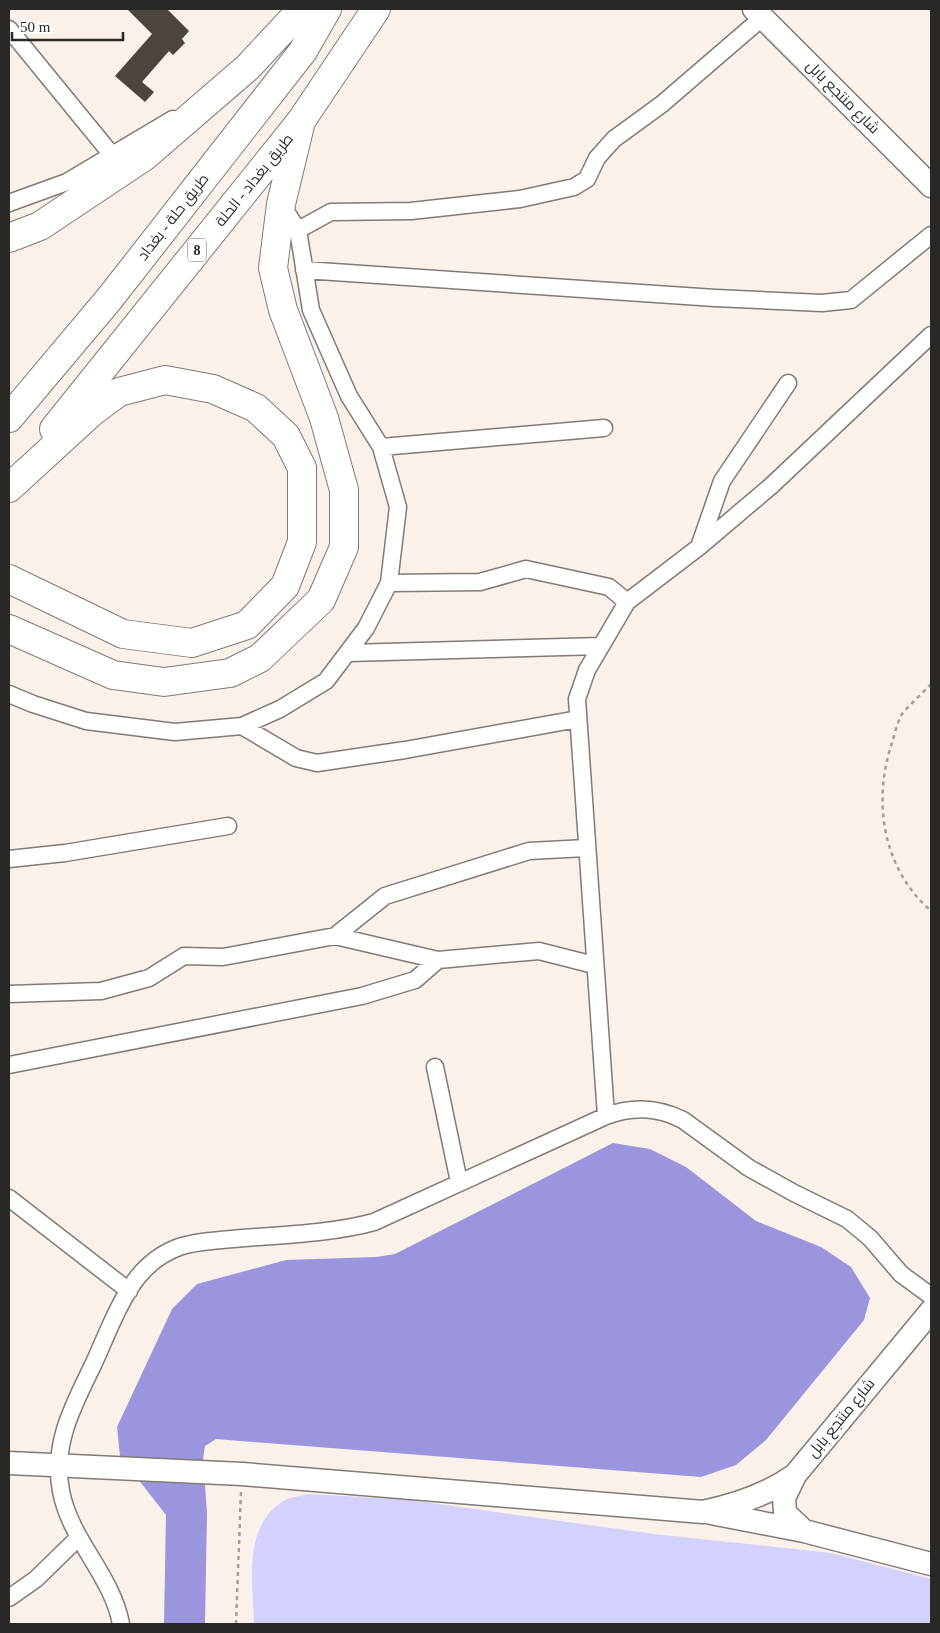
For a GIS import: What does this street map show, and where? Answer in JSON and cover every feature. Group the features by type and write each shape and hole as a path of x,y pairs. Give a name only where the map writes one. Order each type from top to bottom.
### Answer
{"highway":[{"path":"9,238 40,226 145,156 225,88 270,44 302,9"},
{"name":"طريق حلة - بغداد","path":"9,418 110,298 297,58 327,9"},
{"name":"طريق بغداد - الحلة","path":"9,487 301,121 376,9"},
{"path":"9,629 113,674 164,682 230,674 260,658 321,600 344,547 344,490 324,418 284,310 273,268 281,204 301,121"},
{"path":"9,487 92,412 120,392 165,380 213,389 256,408 286,436 302,468 302,542 285,586 247,625 192,643 123,634 9,579"}],"street":[{"path":"298,230 331,212 411,211 520,199 574,187 587,179 598,158 614,140 662,104 759,13"},
{"name":"شارع منتجع بابل","path":"759,13 931,186"},
{"path":"9,29 112,155"},
{"path":"9,203 67,182 225,88"},
{"path":"9,694 32,704 86,721 175,732 242,726 280,708 326,681 366,628 389,583 398,507 381,447 349,396 311,310 298,230 281,204"},
{"path":"304,270 715,298 822,303 851,300 931,235"},
{"path":"606,1116 594,966 577,699 587,670 627,602 699,547 771,486 931,335"},
{"path":"699,547 722,481 788,383"},
{"path":"381,447 604,428"},
{"path":"389,583 480,582 526,569 609,588 627,602"},
{"path":"349,653 601,646"},
{"path":"242,726 296,758 317,763 405,750 578,719"},
{"path":"9,859 65,853 228,826"},
{"path":"335,936 385,896 530,851 586,848"},
{"path":"9,994 101,991 149,978 184,956 223,957 335,936 438,960 539,951 594,966"},
{"path":"9,1065 362,996 415,980 438,960"},
{"path":"434,1067 459,1182"},
{"path":"121,1624 117,1604 79,1537 63,1502 58,1466 63,1433 68,1418 129,1291 146,1268 168,1252 194,1243 360,1226 374,1222 606,1116 633,1109 647,1109 672,1114 684,1120 756,1172 848,1219 870,1238 901,1274 931,1296"},
{"path":"9,1198 129,1291"},
{"name":"شارع منتجع بابل","path":"804,1531 785,1513 784,1498 795,1475 931,1311"},
{"path":"9,1463 233,1473 703,1512 748,1500 780,1485 795,1475"},
{"name":"شارع منتجع بابل","path":"703,1512 804,1531 931,1564"},
{"path":"9,1598 36,1579 79,1537"}],"path":[{"path":"931,684 901,716 884,766 881,817 895,866 918,899 931,911"},
{"path":"233,1473 236,1624"}],"shaded area":[{"path":"613,1143 650,1149 686,1167 756,1221 821,1247 851,1267 870,1298 864,1320 766,1440 736,1465 701,1477 216,1439 205,1446 203,1459 207,1513 205,1624 164,1624 166,1515 120,1456 117,1427 172,1309 197,1284 286,1260 376,1257 395,1254"},
{"path":"308,1494 410,1500 654,1534 831,1553 931,1579 931,1624 254,1624 253,1556 256,1539 262,1524 271,1511 285,1500"}],"building":[{"path":"127,9 167,9 189,31 182,39 185,43 173,55 169,51 142,82 154,92 145,102 115,76 152,34"}]}
